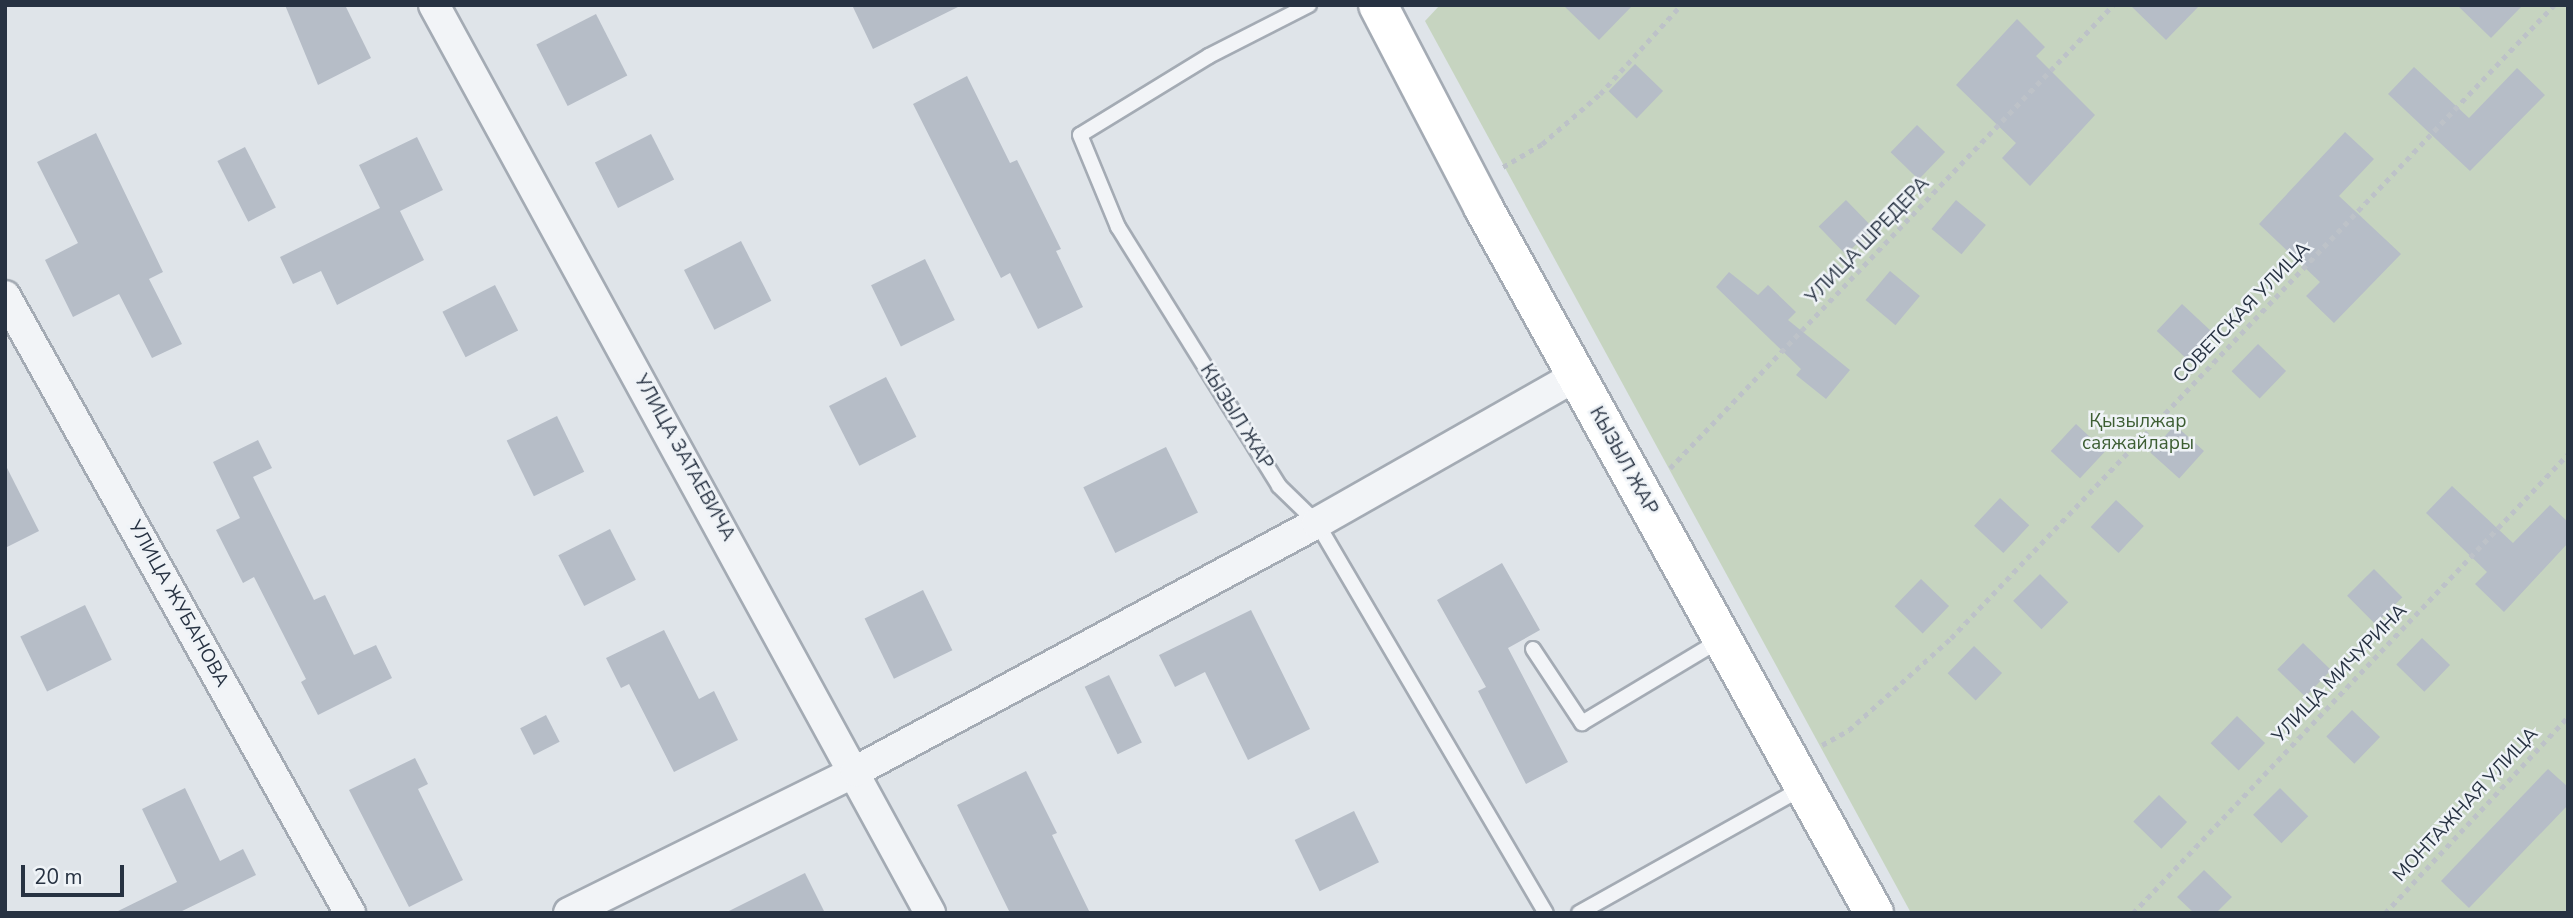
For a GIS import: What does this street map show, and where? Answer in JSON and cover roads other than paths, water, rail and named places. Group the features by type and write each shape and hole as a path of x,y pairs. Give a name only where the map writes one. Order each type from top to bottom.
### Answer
{"main road":[{"name":"КЫЗЫЛ ЖАР","path":"1378,5 1472,186 1643,497 1807,786 1874,913"}],"street":[{"name":"УЛИЦА ЗАТАЕВИЧА","path":"434,5 856,771 930,913"},
{"name":"УЛИЦА ЖУБАНОВА","path":"5,296 350,913"},
{"path":"569,913 856,771 1317,523 1576,376"}],"lane":[{"name":"КЫЗЫЛ ЖАР","path":"1309,5 1209,56 1080,135 1118,227 1279,486 1317,523 1546,913"},
{"path":"1533,649 1582,723 1723,639"},
{"path":"1579,913 1807,786"}],"park label":[{"name":"Қызылжар саяжайлары","path":"2138,433"}]}
